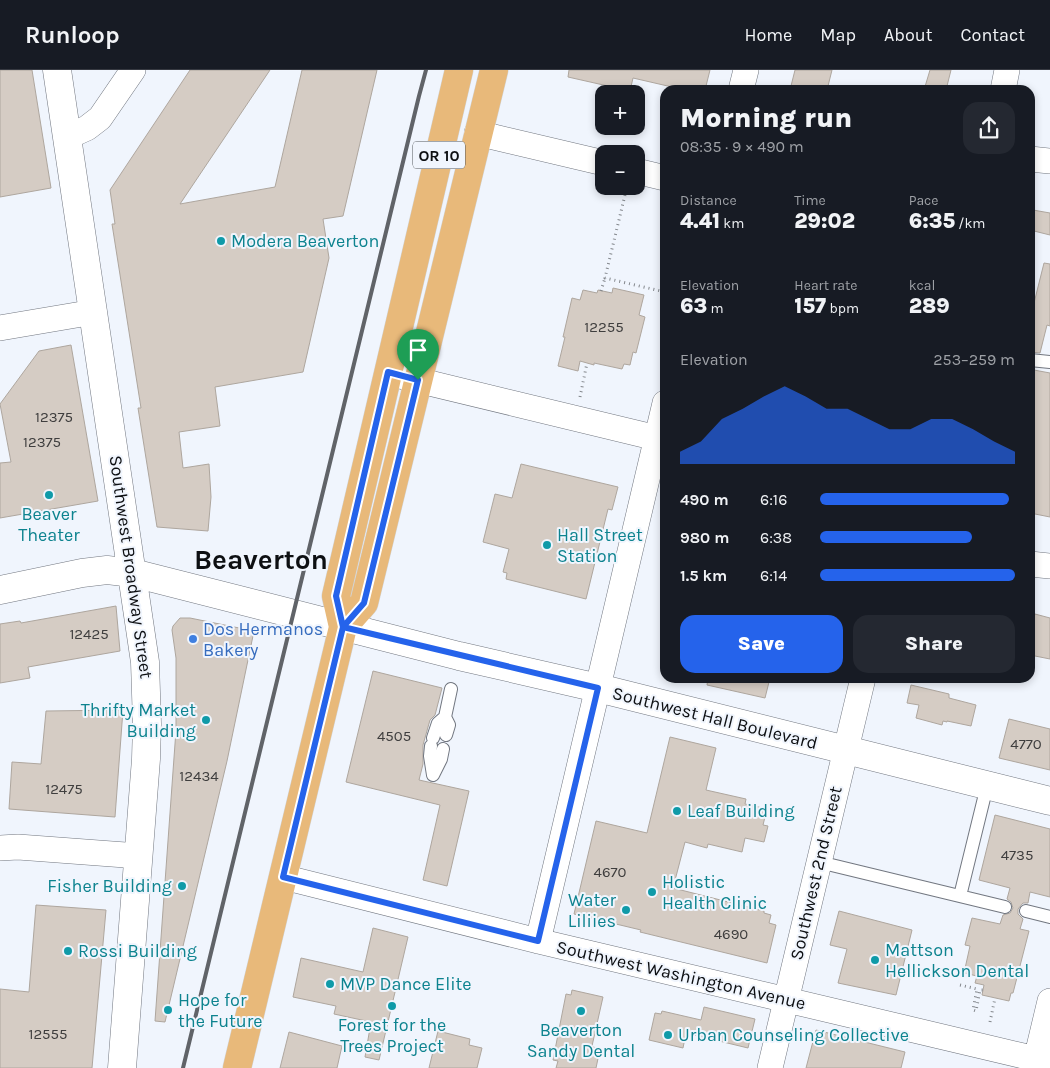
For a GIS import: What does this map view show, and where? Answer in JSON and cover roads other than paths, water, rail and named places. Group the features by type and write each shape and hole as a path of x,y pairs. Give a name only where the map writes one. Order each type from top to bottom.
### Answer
{"main road":[{"name":"Southwest Broadway Street","path":"57,70 145,662 148,724 122,1068"},
{"name":"OR 10","path":"237,1068 343,627 336,596 459,70"},
{"name":"OR 10","path":"343,627 364,603 477,133 494,70"},
{"name":"Southwest Hall Boulevard","path":"0,590 82,573 107,570 133,573 343,627 598,688 1050,801"}],"street":[{"path":"67,137 87,128 100,118 133,70"},
{"path":"742,85 746,70"},
{"path":"1004,85 1007,70"},
{"path":"477,133 595,161"},
{"path":"1035,160 1050,161"},
{"path":"645,173 660,177"},
{"path":"0,328 94,312"},
{"path":"388,372 660,439"},
{"path":"538,941 598,688 660,443"},
{"path":"1035,564 1050,566"},
{"name":"Southwest 2nd Street","path":"770,1068 861,683"},
{"path":"0,848 18,847 139,856"},
{"name":"Southwest Washington Avenue","path":"283,877 538,941 787,999 1040,1063"},
{"path":"1040,1063 1050,1001"}],"lane":[{"path":"1035,360 1050,362"},
{"path":"446,735 448,725 445,717 451,688"},
{"path":"433,775 430,756 436,744 438,723 445,717"},
{"path":"960,896 987,786"},
{"path":"819,862 1006,906"},
{"path":"1026,911 1050,917"}],"railway":[{"path":"183,1068 426,70"}],"place":[{"name":"Modera Beaverton","path":"221,241"},
{"name":"Beaver Theater","path":"49,495"},
{"name":"Hall Street Station","path":"547,545"},
{"name":"Dos Hermanos Bakery","path":"193,639"},
{"name":"Thrifty Market Building","path":"206,720"},
{"name":"Leaf Building","path":"677,811"},
{"name":"Fisher Building","path":"182,886"},
{"name":"Holistic Health Clinic","path":"652,892"},
{"name":"Water Liliies","path":"626,910"},
{"name":"Rossi Building","path":"68,951"},
{"name":"Mattson Hellickson Dental","path":"875,960"},
{"name":"MVP Dance Elite","path":"330,984"},
{"name":"Forest for the Trees Project","path":"392,1006"},
{"name":"Hope for the Future","path":"168,1010"},
{"name":"Beaverton Sandy Dental","path":"581,1011"},
{"name":"Urban Counseling Collective","path":"668,1035"}],"district":[{"name":"Beaverton","path":"261,559"}]}
